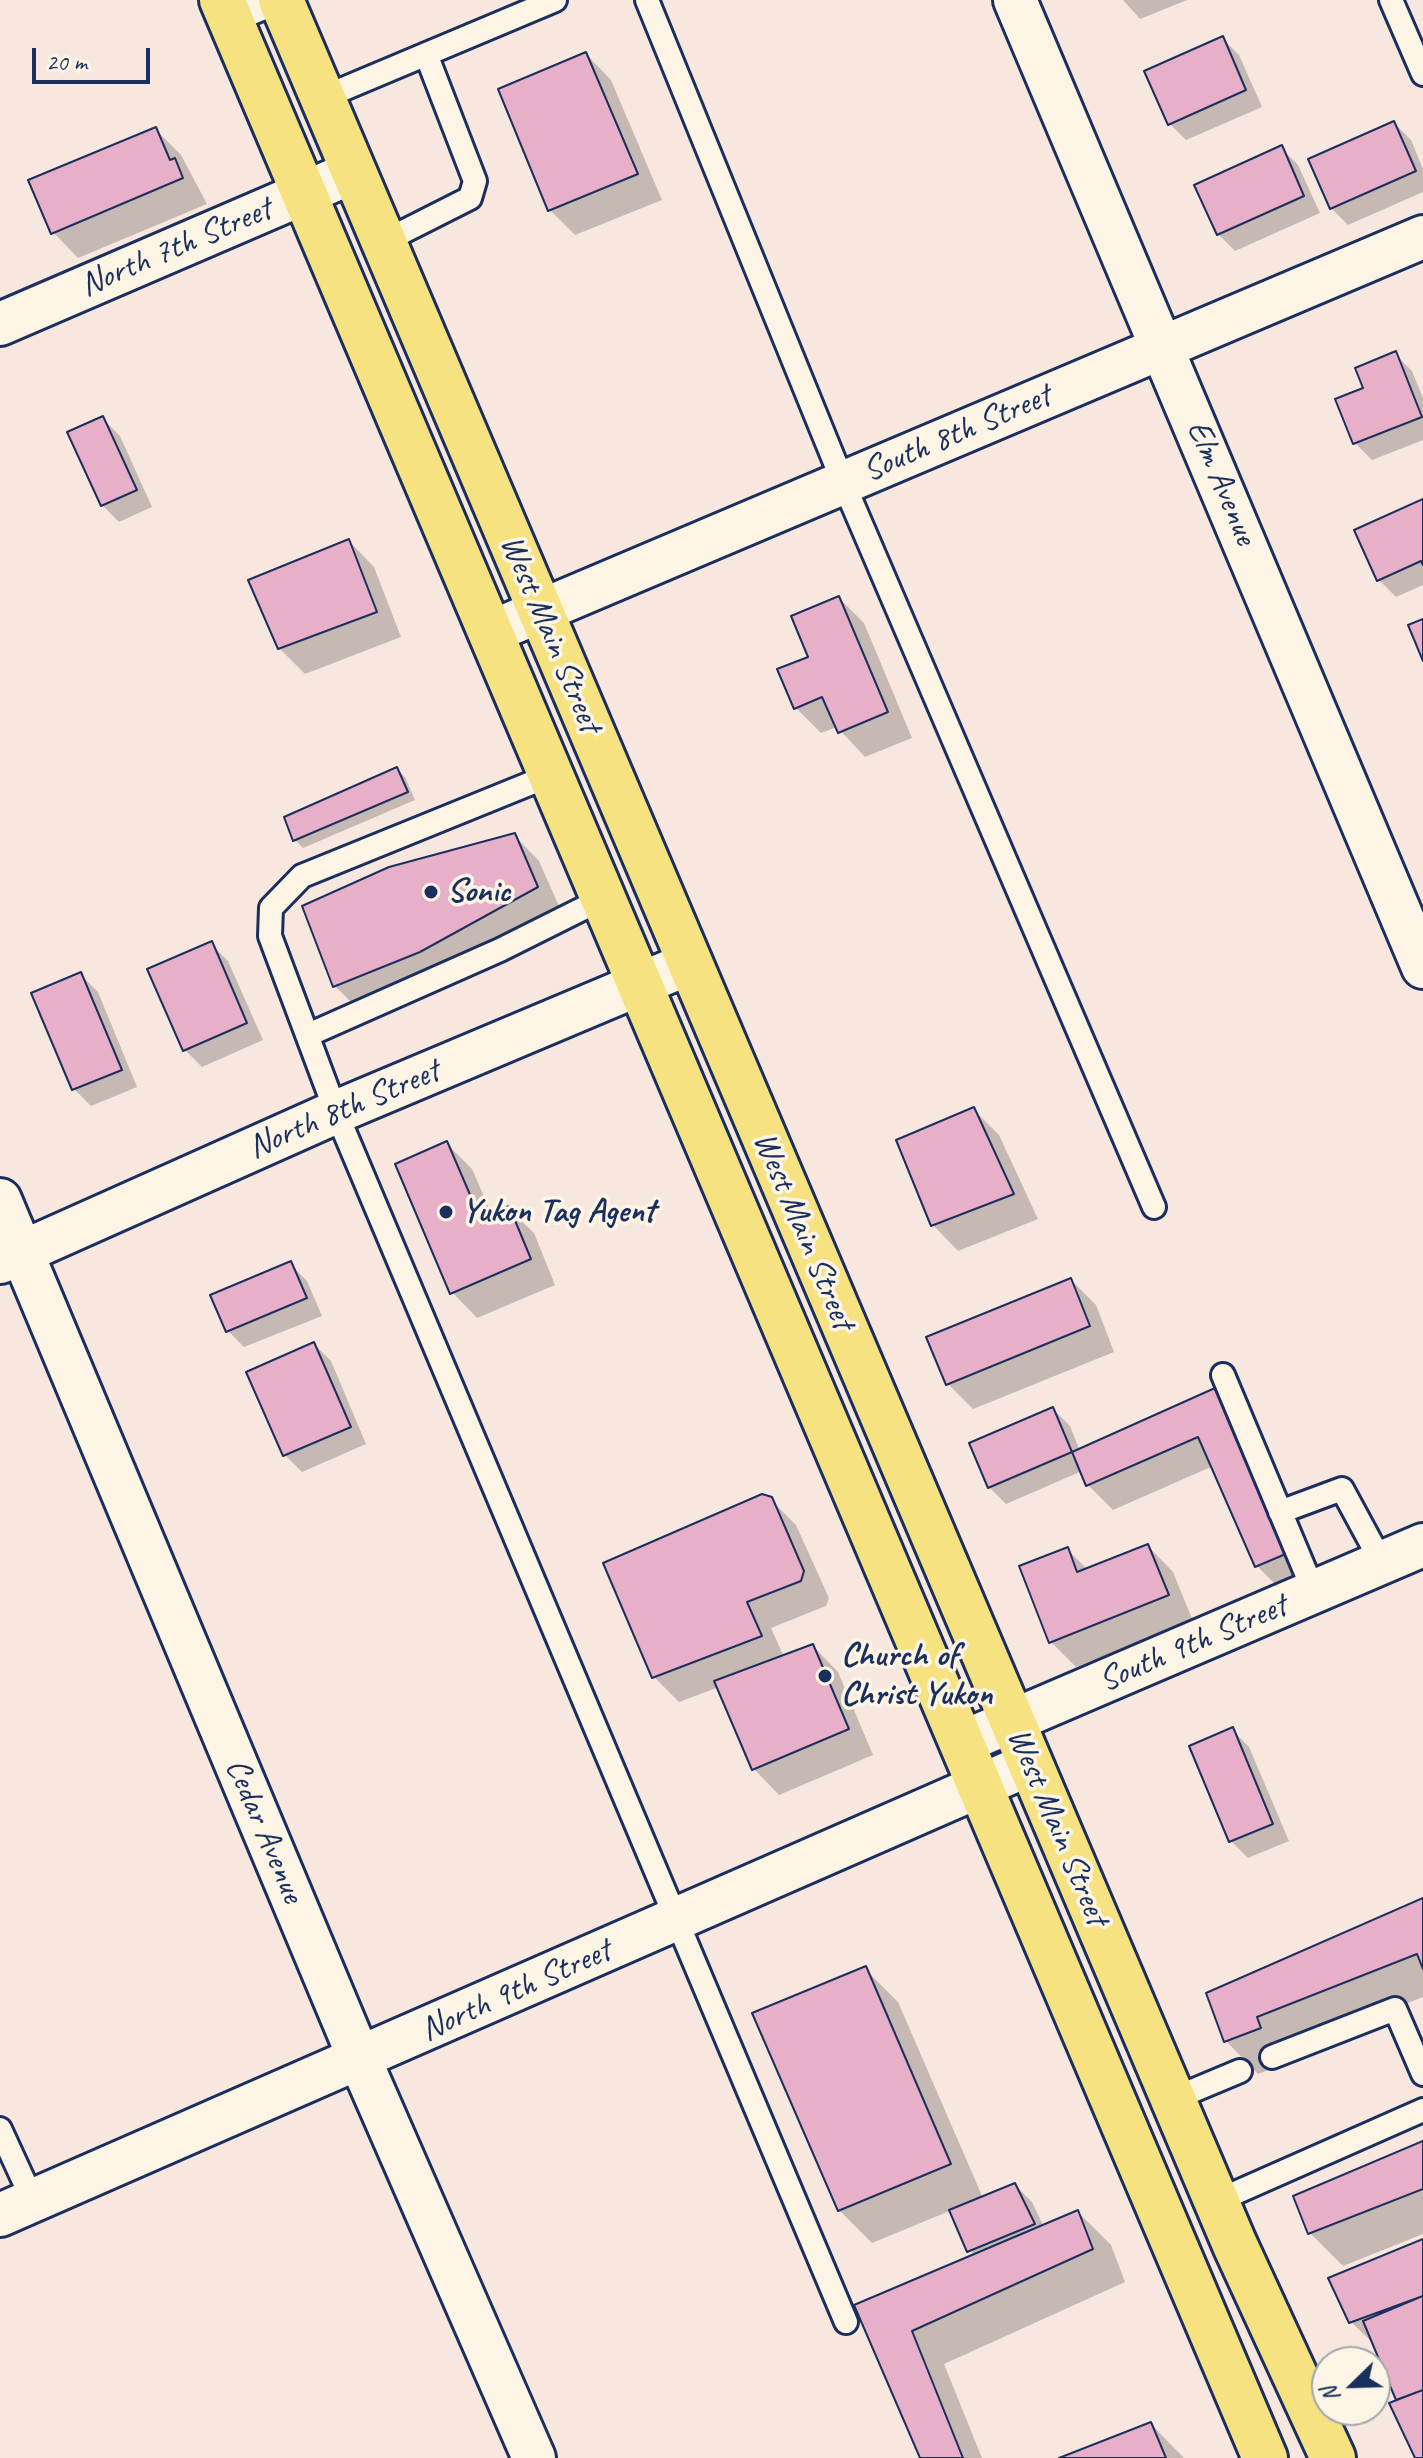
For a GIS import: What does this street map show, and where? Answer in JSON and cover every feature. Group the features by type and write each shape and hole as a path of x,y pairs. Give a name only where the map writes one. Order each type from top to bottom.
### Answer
{"main road":[{"name":"West Main Street","path":"281,0 1173,2099 1333,2458"},
{"name":"West Main Street","path":"236,4 304,192 1265,2458"}],"street":[{"name":"Elm Avenue","path":"1015,0 1165,348 1423,967"},
{"name":"North 7th Street","path":"0,324 353,172"},
{"name":"South 8th Street","path":"491,632 1423,237"},
{"name":"North 8th Street","path":"11,1258 336,1112 690,963"},
{"name":"Cedar Avenue","path":"0,1200 11,1258 534,2458"},
{"name":"South 9th Street","path":"963,1742 1423,1545"},
{"name":"North 9th Street","path":"16,2208 360,2060 1030,1764"}],"lane":[{"path":"322,98 555,0"},
{"path":"647,0 843,482 1154,1207"},
{"path":"1391,0 1423,74"},
{"path":"383,242 470,198 475,181 426,54"},
{"path":"551,775 302,876 271,908 270,936 336,1112 846,2322"},
{"path":"308,1035 500,950 604,898"},
{"path":"1223,1375 1314,1592"},
{"path":"1280,1512 1342,1489 1382,1563"},
{"path":"1272,2057 1395,2009 1423,2074"},
{"path":"1173,2099 1240,2071"},
{"path":"1217,2201 1423,2110"},
{"path":"0,2129 16,2208"}],"building":[{"path":"1223,36 1246,90 1168,125 1144,71"},
{"path":"586,52 638,174 548,211 498,89"},
{"path":"1394,121 1416,171 1330,209 1308,159"},
{"path":"156,127 170,160 175,158 183,178 51,234 28,180"},
{"path":"1282,145 1304,196 1217,235 1194,185"},
{"path":"1396,351 1422,417 1353,444 1335,399 1363,388 1355,368"},
{"path":"103,416 137,490 101,506 67,432"},
{"path":"1423,499 1423,565 1421,561 1377,581 1354,530"},
{"path":"349,539 377,612 278,649 248,580"},
{"path":"839,596 888,712 838,733 822,697 794,709 777,669 808,657 791,616"},
{"path":"1423,619 1423,661 1408,625"},
{"path":"397,767 408,792 293,841 284,817"},
{"path":"515,833 538,887 420,952 333,987 302,906 389,867"},
{"path":"212,941 247,1023 183,1051 147,969"},
{"path":"81,972 122,1070 72,1090 31,993"},
{"path":"974,1107 1014,1194 931,1226 896,1140"},
{"name":"Yukon Tag Agent","path":"447,1141 480,1218 509,1206 531,1259 450,1294 395,1164"},
{"path":"291,1261 307,1298 226,1332 210,1295"},
{"path":"1071,1278 1090,1326 946,1385 926,1337"},
{"path":"314,1342 351,1427 283,1456 246,1372"},
{"path":"1215,1388 1288,1553 1255,1567 1198,1437 1086,1486 1072,1452"},
{"path":"1053,1407 1072,1452 988,1488 969,1443"},
{"path":"762,1494 772,1497 804,1571 801,1581 747,1602 762,1636 652,1678 603,1563"},
{"path":"1148,1544 1169,1595 1049,1643 1019,1566 1068,1547 1077,1572"},
{"path":"813,1644 849,1729 752,1770 714,1681"},
{"path":"1233,1727 1273,1824 1229,1842 1189,1746"},
{"path":"1423,1898 1423,1969 1417,1954 1257,2017 1261,2028 1224,2042 1206,1993"},
{"path":"866,1966 951,2164 838,2211 752,2013"},
{"path":"1423,2141 1423,2189 1308,2234 1293,2196"},
{"path":"1015,2183 1035,2224 967,2252 949,2210"},
{"path":"1078,2210 1093,2249 912,2331 963,2458 920,2458 854,2305"},
{"path":"1423,2239 1423,2296 1349,2323 1328,2278"},
{"path":"1423,2296 1423,2390 1396,2400 1391,2388 1391,2346 1373,2346 1363,2321"},
{"path":"1423,2390 1423,2458 1415,2458 1391,2402"},
{"path":"1151,2422 1166,2458 1059,2458"}],"place":[{"name":"Sonic","path":"431,892"},
{"name":"Yukon Tag Agent","path":"446,1212"},
{"name":"Church of Christ Yukon","path":"825,1676"}]}
